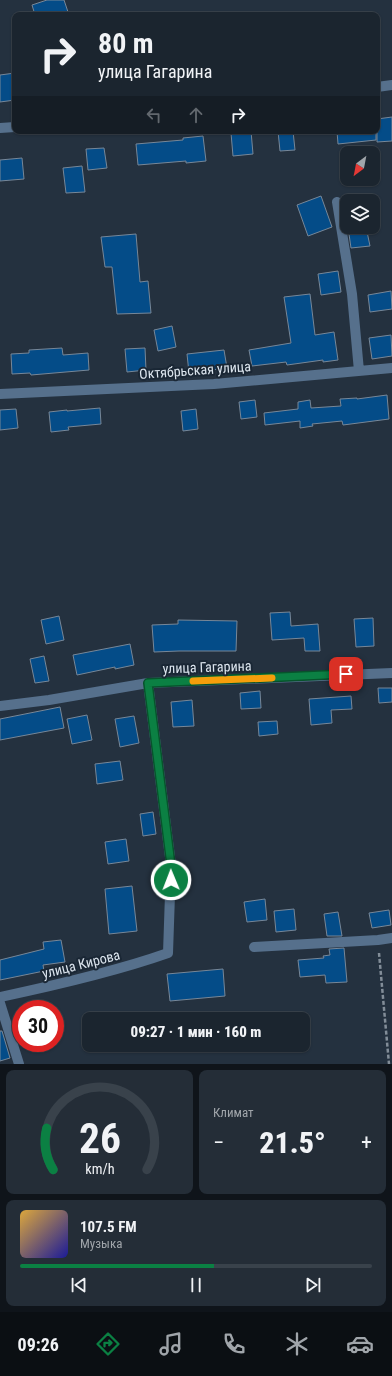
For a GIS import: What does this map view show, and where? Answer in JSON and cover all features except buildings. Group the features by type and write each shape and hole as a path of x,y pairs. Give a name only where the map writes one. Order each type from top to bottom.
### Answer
{"street":[{"path":"380,87 392,85"},
{"path":"0,128 12,127"},
{"path":"337,202 352,294 358,371"},
{"name":"Октябрьская улица","path":"0,394 214,384 392,368"},
{"name":"улица Гагарина","path":"0,706 49,700 148,683 392,673"},
{"name":"улица Кирова","path":"0,997 138,964 168,953 171,865 148,683"},
{"path":"254,947 392,938"},
{"path":"0,1003 19,1064"}],"path":[{"path":"378,940 389,1064"}],"slow traffic":[{"path":"193,681 272,678"}],"route":[{"path":"171,880 171,865 148,683 346,674"}]}
